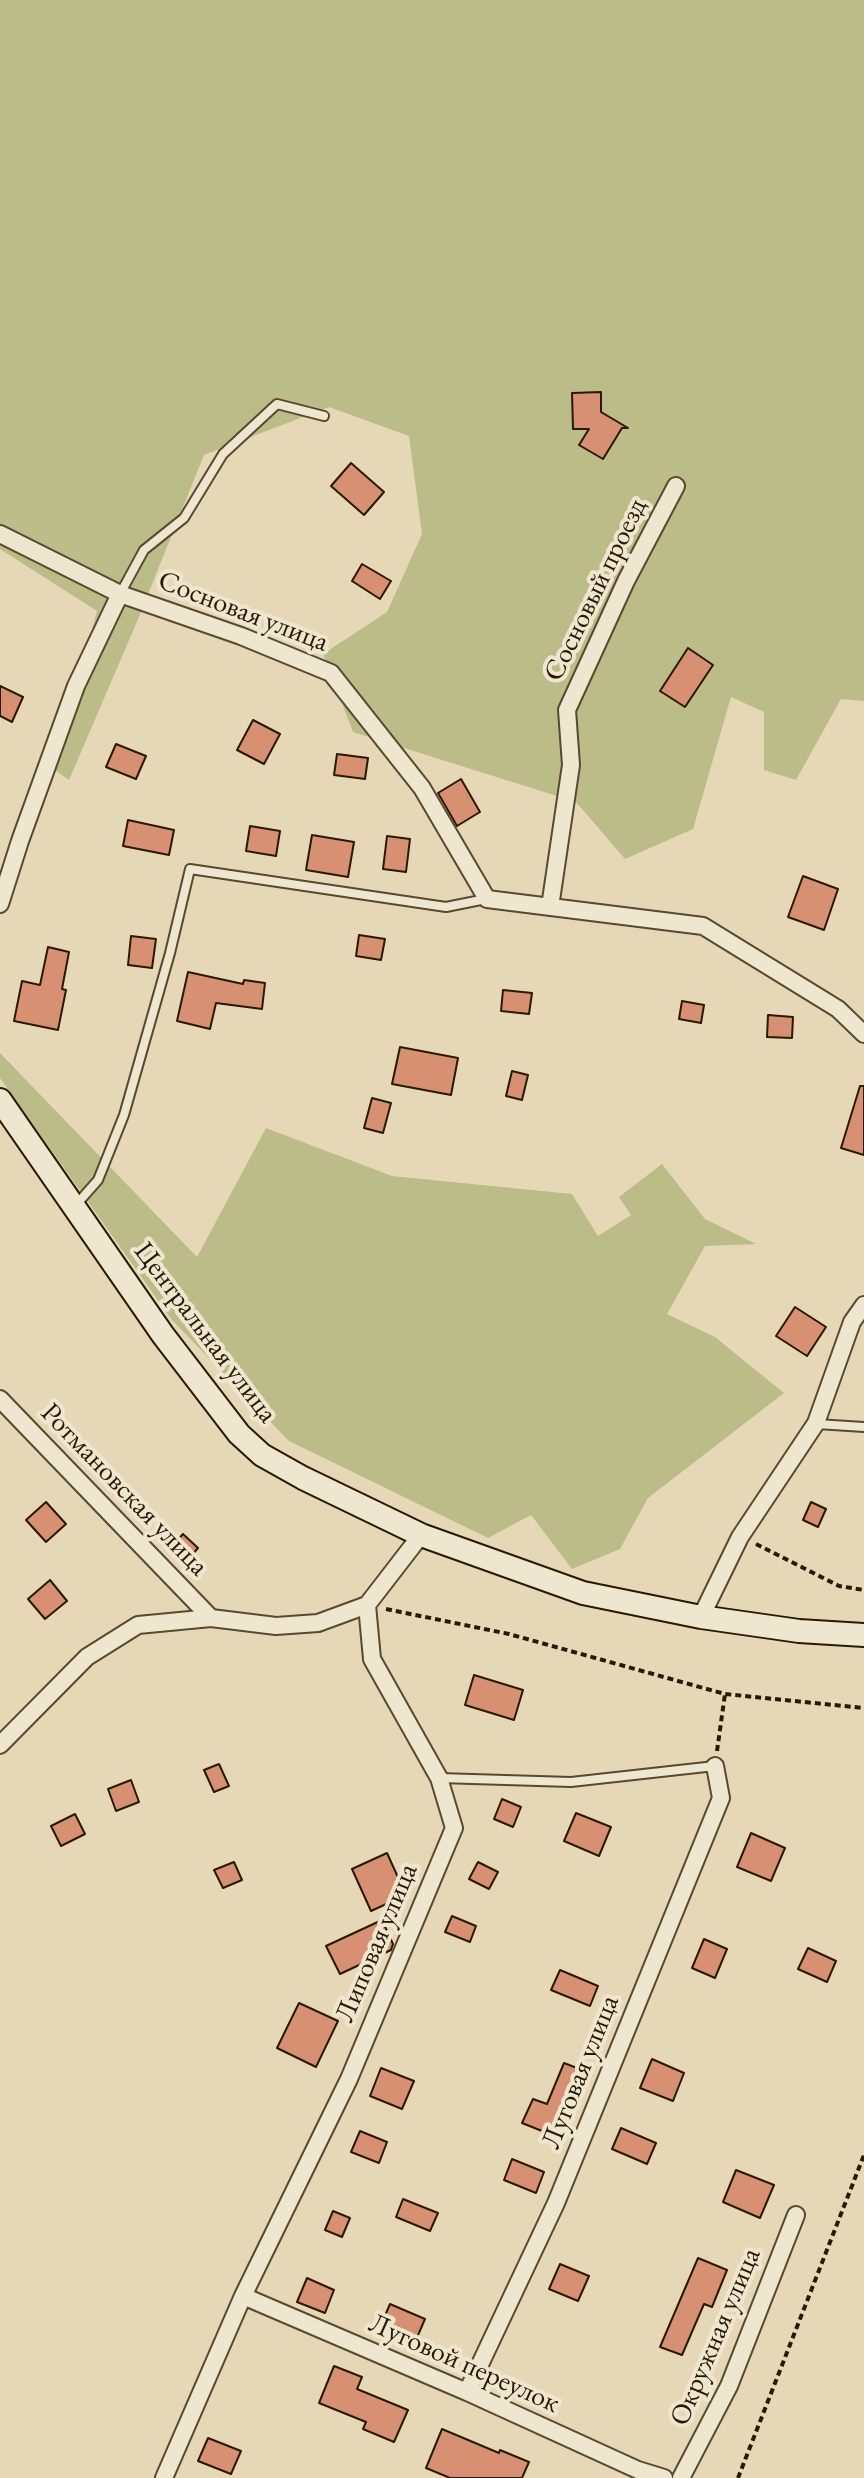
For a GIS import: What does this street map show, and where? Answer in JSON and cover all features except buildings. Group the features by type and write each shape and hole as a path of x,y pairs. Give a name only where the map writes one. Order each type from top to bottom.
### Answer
{"street":[{"name":"Сосновый проезд","path":"550,907 571,765 567,710 626,581 676,486"},
{"path":"0,534 120,594"},
{"name":"Сосновая улица","path":"0,904 76,686 120,594 241,636 331,673 422,788 487,899"},
{"path":"487,899 703,926 838,1009 864,1034"},
{"name":"Центральная улица","path":"0,1100 163,1335 239,1434 262,1455 421,1535 583,1593 701,1617 799,1631 864,1635"},
{"path":"701,1617 740,1537 816,1423 852,1322 864,1305"},
{"name":"Ротмановская улица","path":"0,1399 211,1618"},
{"path":"0,1745 87,1657 138,1625 211,1618 276,1626 318,1623 367,1605 421,1535"},
{"name":"Липовая улица","path":"164,2478 243,2296 349,2079 454,1828 439,1778 372,1659 367,1605"},
{"name":"Луговая улица","path":"467,2392 556,2203 721,1798 715,1766"},
{"name":"Окружная улица","path":"681,2478 729,2386 796,2215"},
{"name":"Луговой переулок","path":"243,2296 467,2392 638,2470 664,2478"}],"lane":[{"path":"120,594 144,550 184,518 223,454 277,404 324,416"},
{"path":"74,1207 98,1180 124,1115 170,953 190,869 446,907 487,899"},
{"path":"816,1423 864,1427"},
{"path":"439,1778 571,1782 715,1766"}],"path":[{"path":"740,1537 780,1554 839,1586 864,1590"},
{"path":"367,1605 509,1634 725,1694 864,1708"},
{"path":"715,1766 725,1694"},
{"path":"738,2478 864,2155"}],"green space":[{"path":"0,0 864,0 864,701 841,699 796,780 764,770 764,712 731,697 693,829 625,859 576,802 353,732 323,654 387,612 422,534 409,436 329,407 204,455 69,780 55,770 97,611 0,549"},
{"path":"0,1053 197,1257 266,1128 392,1176 572,1194 598,1236 631,1215 619,1197 662,1164 705,1219 756,1244 705,1246 667,1314 715,1337 784,1393 648,1498 620,1549 572,1569 531,1515 488,1538 289,1441 172,1320 0,1078"}]}
